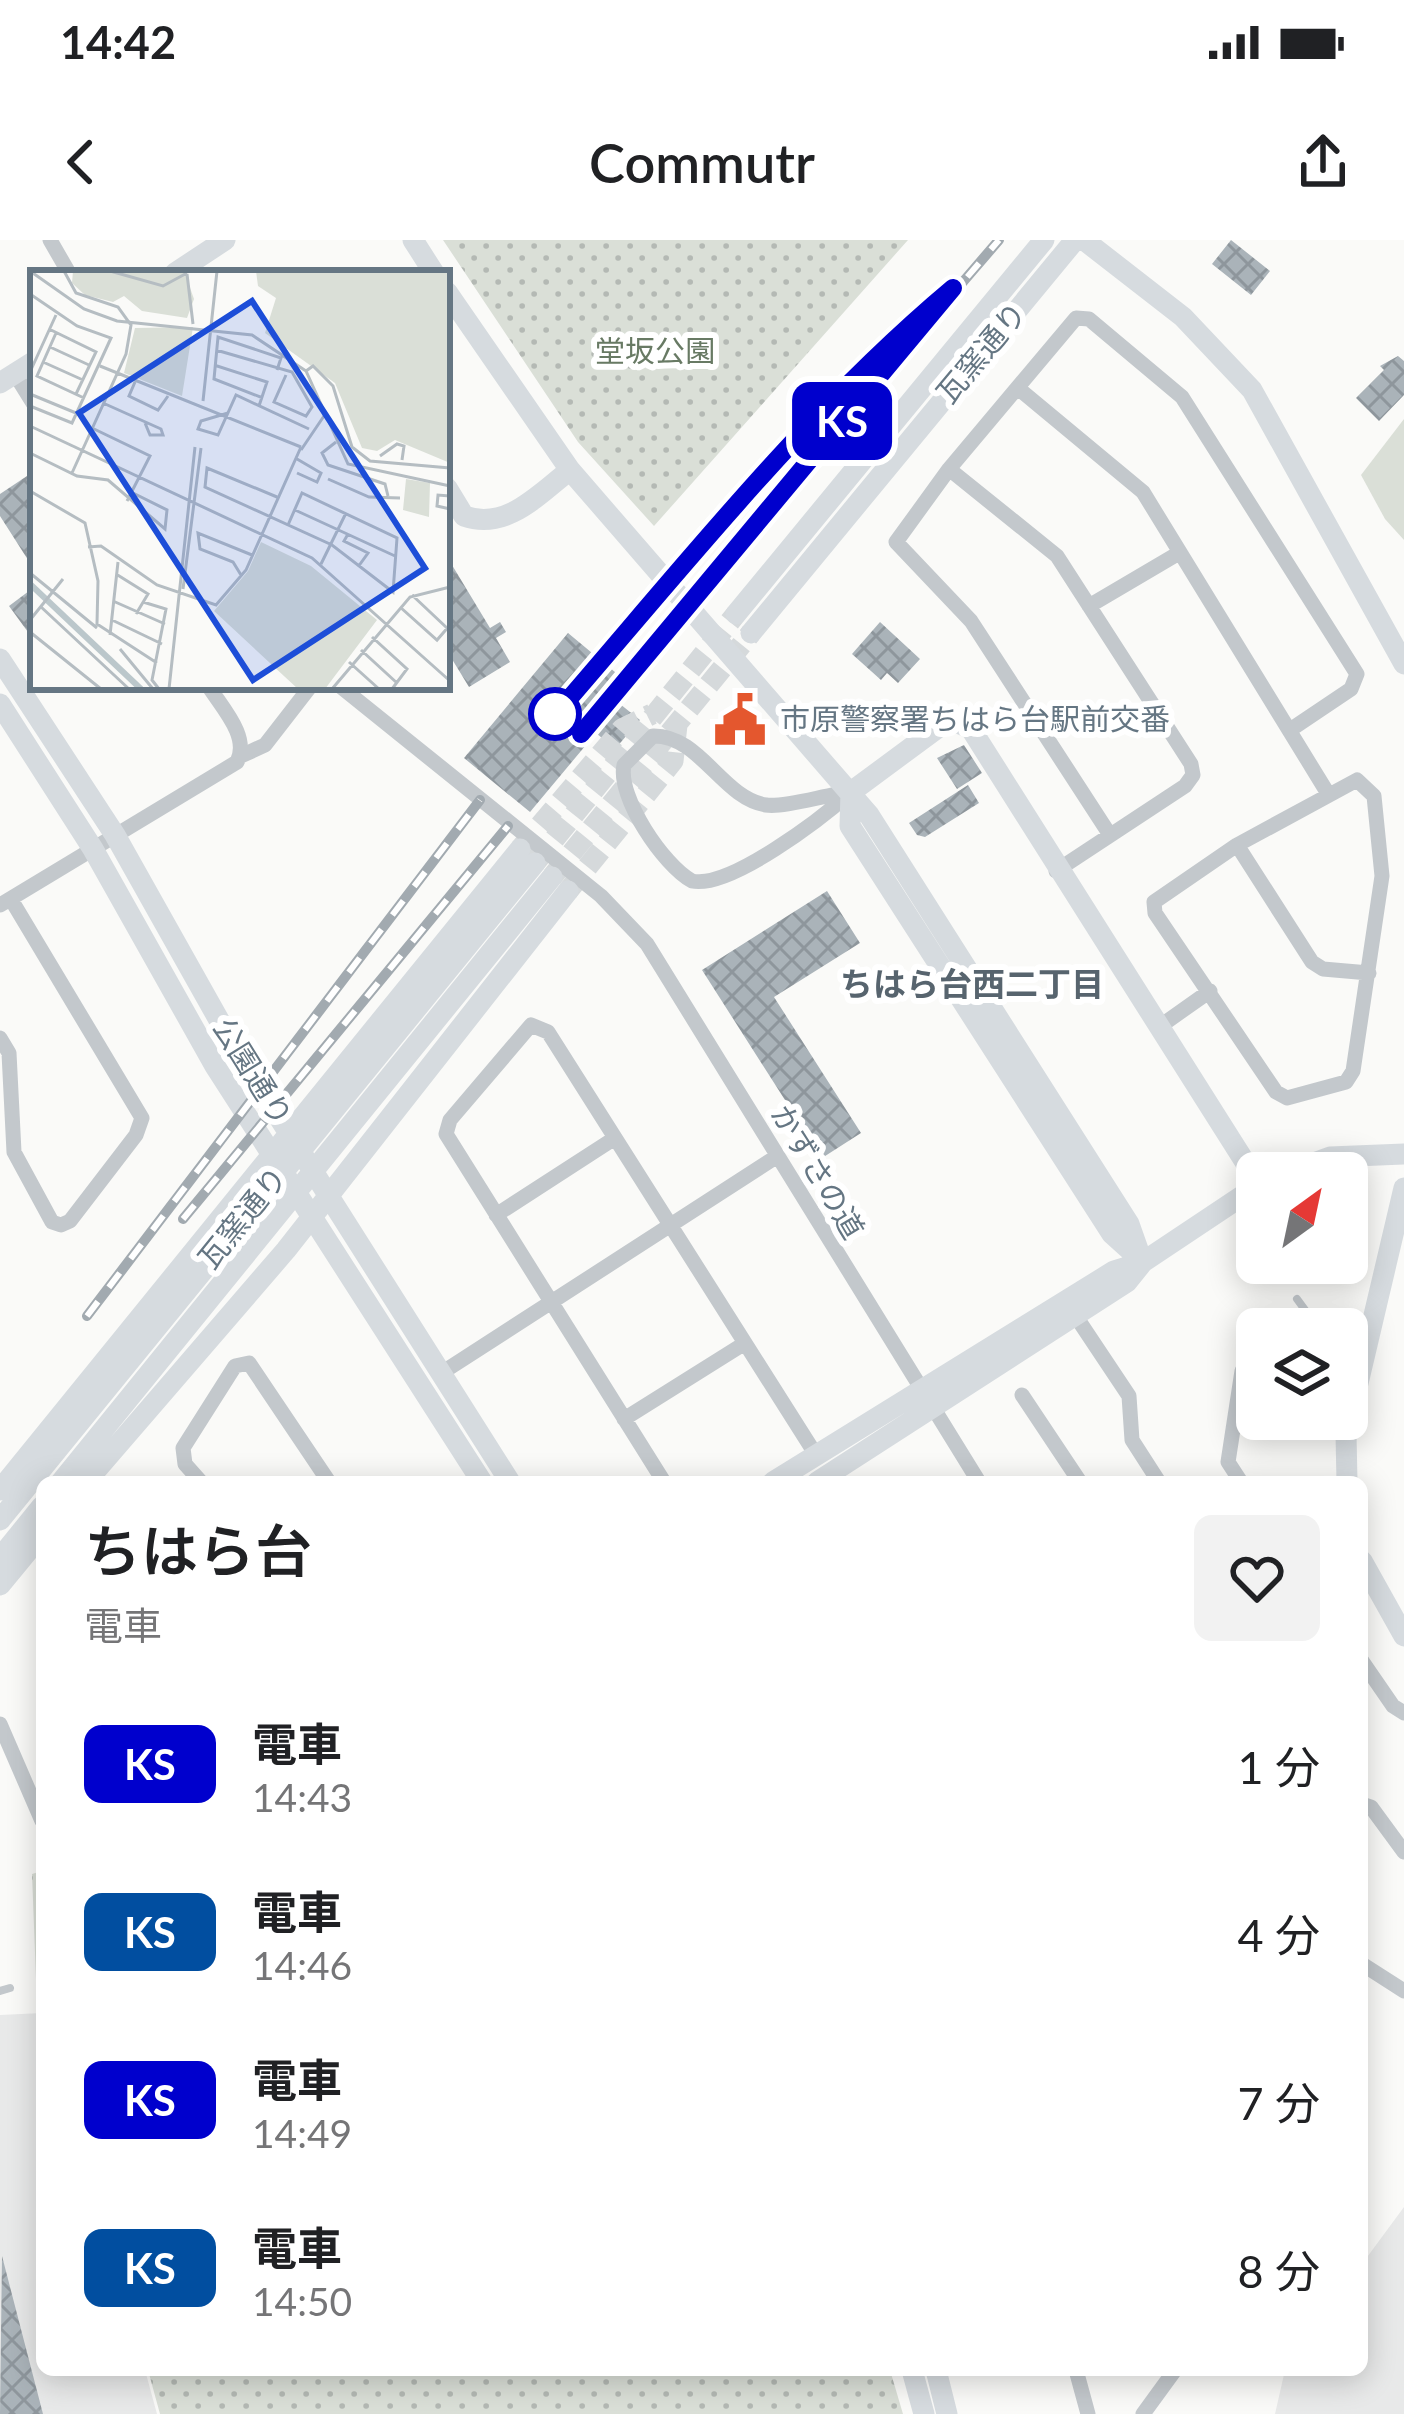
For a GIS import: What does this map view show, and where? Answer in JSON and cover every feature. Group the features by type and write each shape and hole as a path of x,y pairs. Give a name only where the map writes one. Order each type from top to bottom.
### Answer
{"street":[{"path":"50,240 67,270"},
{"path":"180,270 225,240"},
{"path":"413,240 430,270"},
{"name":"瓦窯通り","path":"736,614 1044,240"},
{"path":"1079,240 1183,317 1252,389 1404,664"},
{"name":"瓦窯通り","path":"751,633 1079,240"},
{"path":"450,296 570,470 851,792 1129,1223 1143,1262"},
{"path":"1109,835 971,621 900,551 899,532 1076,318 1089,319 1182,397 1358,674 1351,689 1290,730"},
{"path":"1019,389 1143,492 1327,792"},
{"path":"949,469 1057,556 1193,776 1056,871"},
{"path":"450,493 464,516 483,523 508,517 570,470"},
{"path":"1089,606 1179,553"},
{"name":"公園通り","path":"0,658 115,835 232,1045 506,1476"},
{"path":"211,690 241,738 242,756"},
{"path":"0,1038 9,1054 14,1152 52,1222 61,1225 70,1221 136,1135 142,1118 6,903 265,745 308,690"},
{"name":"かずさの道","path":"344,690 601,896 647,944 975,1476"},
{"name":"公園通り","path":"0,704 93,849 215,1066 478,1476"},
{"path":"851,792 808,795 784,805 757,802 667,736 642,742 622,775 628,795 674,866 703,883 727,876 782,842 851,792 943,724 964,723 1237,1152"},
{"path":"1357,780 1374,796 1382,876 1369,973 1346,1082 1287,1098 1276,1092 1155,913 1154,902 1237,845 1327,792 1357,780"},
{"path":"1237,845 1312,962 1323,969 1369,973"},
{"path":"0,1490 31,1445 288,1131 544,870"},
{"path":"91,1476 330,1193 544,870"},
{"name":"瓦窯通り","path":"66,1476 544,870"},
{"name":"瓦窯通り","path":"37,1476 544,870"},
{"path":"1160,1028 1210,991"},
{"path":"660,1476 446,1127 531,1025 548,1032 742,1345 816,1455"},
{"path":"496,1215 615,1138"},
{"path":"1368,1155 1404,1154"},
{"path":"443,1372 776,1157"},
{"path":"1368,1333 1395,1277 1404,1188"},
{"path":"826,1476 1126,1282 1143,1262 1236,1198"},
{"path":"783,1476 1114,1271 1143,1262"},
{"path":"1075,1315 1130,1396 1132,1439 1155,1476"},
{"path":"624,1419 742,1345"},
{"path":"196,1476 185,1464 183,1448 235,1366 249,1363 324,1476"},
{"path":"1022,1395 1076,1476"},
{"path":"1236,1410 1228,1462 1237,1476"},
{"path":"1346,1440 1347,1476"},
{"name":"瓦窯通り","path":"0,1520 36,1477"},
{"path":"0,1558 36,1513"},
{"path":"0,1585 36,1541"},
{"path":"1368,1572 1404,1636"},
{"path":"1368,1668 1404,1713"},
{"path":"0,1724 36,1807"},
{"path":"1368,1806 1404,1852"},
{"path":"1368,1968 1404,1991"},
{"path":"914,2376 924,2414"},
{"path":"938,2376 947,2414"},
{"path":"1078,2376 1088,2414"},
{"path":"1143,2414 1171,2376"}],"lane":[{"path":"1297,1299 1304,1308"}],"shaded area":[{"path":"36,2013 36,2376 147,2376 157,2414 0,2414 0,2015"},
{"path":"1404,2207 1404,2414 1275,2414 1284,2376 1368,2376 1368,2256"}],"green space":[{"name":"堂坂公園","path":"443,240 908,240 654,526 578,442"},
{"path":"1404,419 1404,540 1385,519 1361,475"},
{"path":"36,1873 36,1979 32,1874"},
{"path":"150,2376 892,2376 903,2414 160,2414"}],"building":[{"path":"1231,240 1270,271 1251,295 1212,264"},
{"path":"1398,356 1404,361 1404,395 1379,421 1356,398 1384,370 1380,366"},
{"path":"30,474 30,563 0,516 0,494"},
{"path":"450,566 490,628 500,622 506,632 496,638 510,662 469,687 450,656"},
{"path":"30,590 30,635 9,606"},
{"path":"880,622 920,659 898,683 887,673 881,680 852,654"},
{"path":"568,633 633,687 620,704 640,720 615,749 596,733 530,812 464,758"},
{"path":"964,745 982,773 957,789 937,758"},
{"path":"968,785 979,803 925,837 917,835 909,823"},
{"path":"827,891 860,943 774,997 861,1133 822,1158 702,970"},
{"path":"2,2256 43,2414 0,2414"}],"tunnel":[{"path":"535,863 736,614"},
{"path":"552,877 751,633"},
{"path":"520,849 622,729 652,714"},
{"path":"568,891 673,761 677,725"}],"railway":[{"path":"709,577 999,240"},
{"path":"695,555 849,387"},
{"path":"87,1316 480,800"},
{"path":"183,1219 508,826"}],"train":[{"name":"KS","path":"555,715 715,530 842,395 953,288 581,734"}],"place":[{"name":"市原警察署ちはら台駅前交番","path":"740,720"}],"district":[{"name":"ちはら台西二丁目","path":"972,984"}]}
